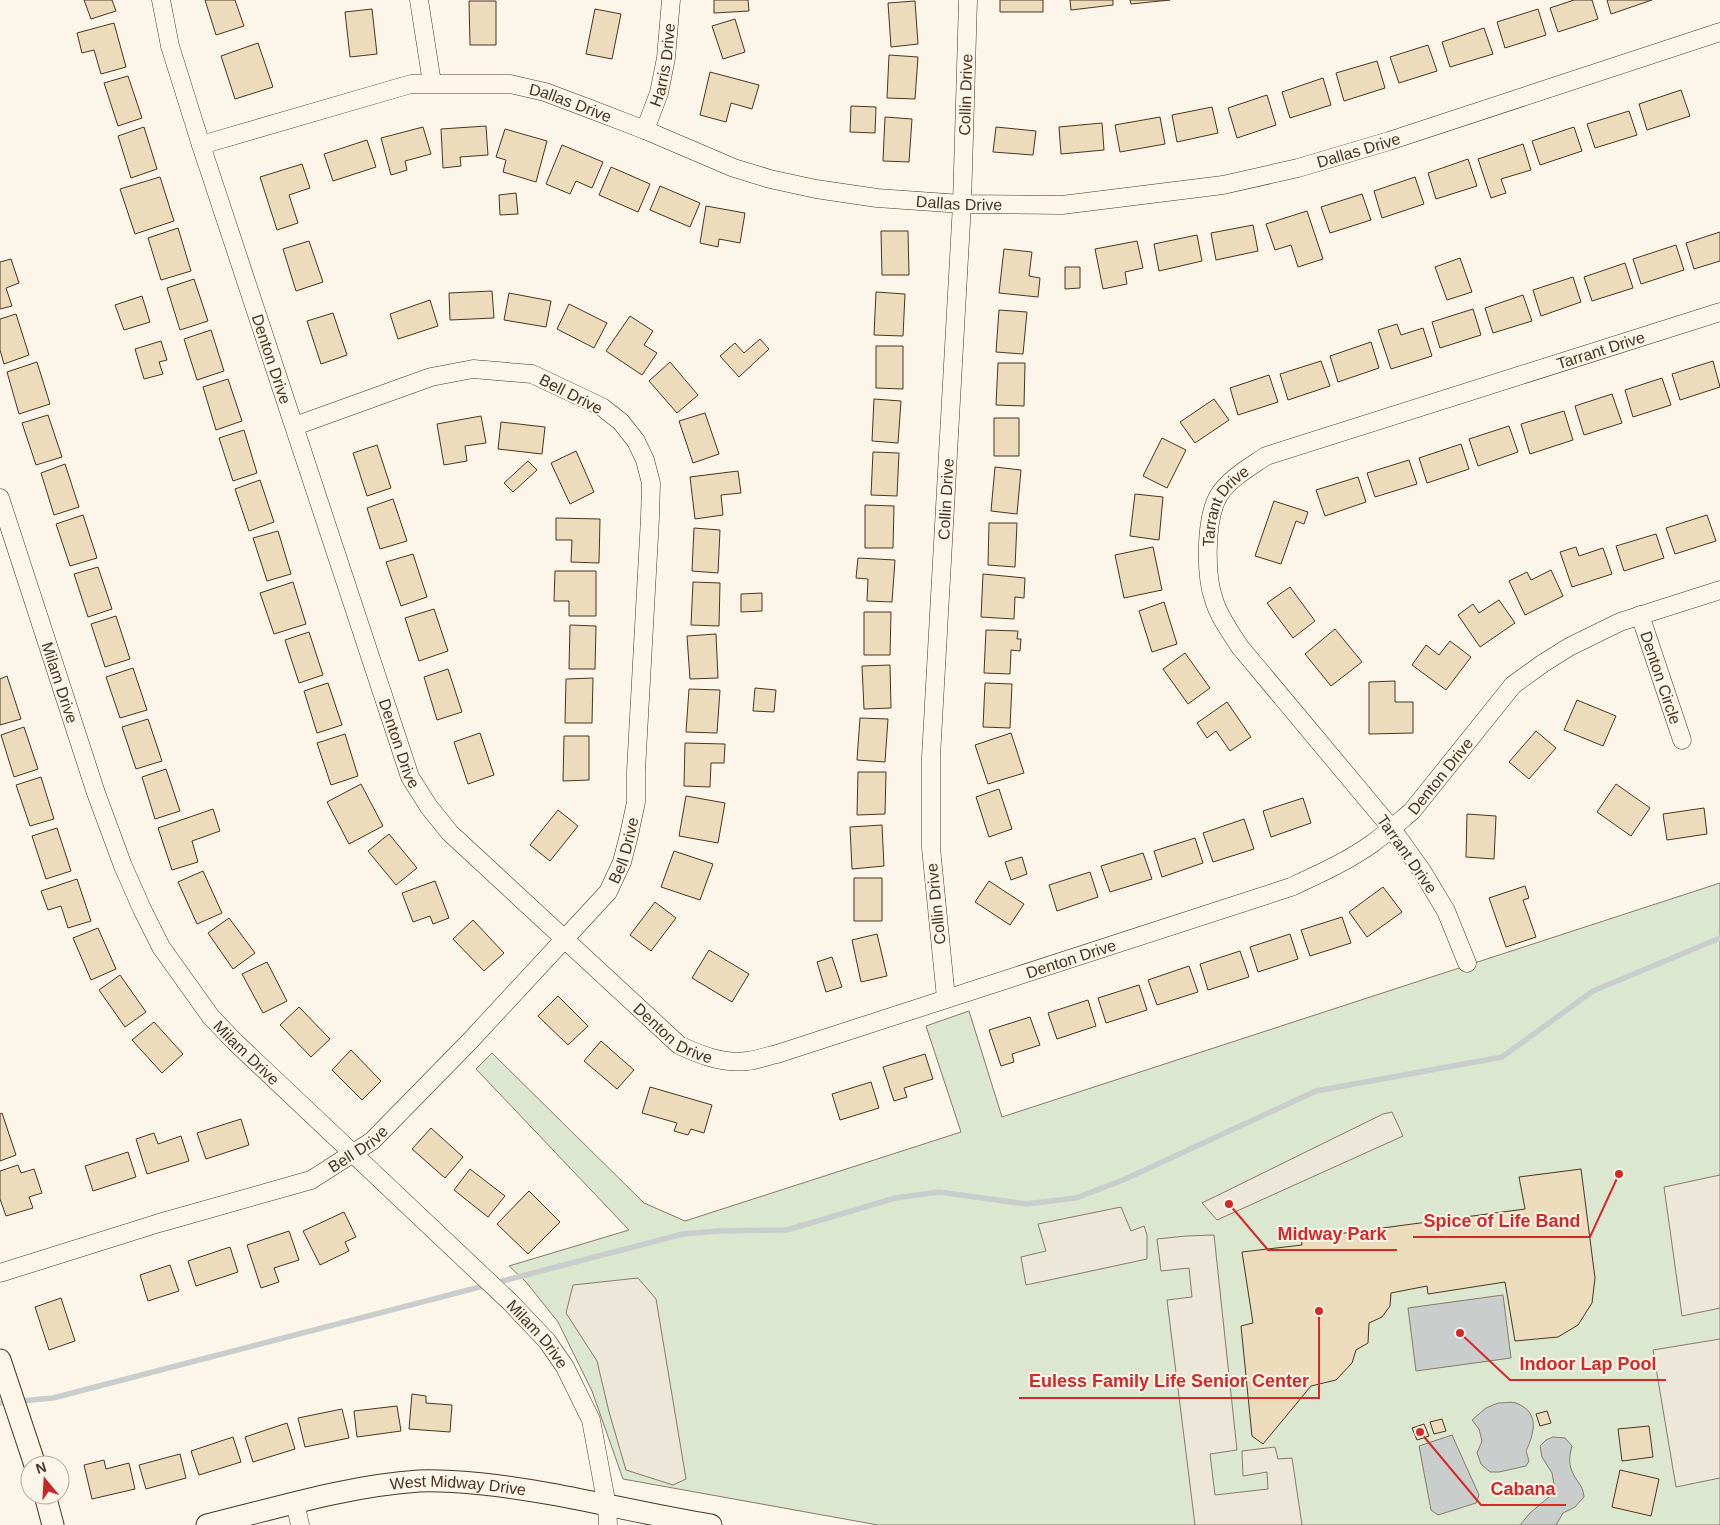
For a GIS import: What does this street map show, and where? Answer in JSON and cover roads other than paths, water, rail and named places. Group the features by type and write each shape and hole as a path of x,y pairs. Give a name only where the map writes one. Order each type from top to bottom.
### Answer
{"street":[{"name":"Denton Drive","path":"161,0 170,46 201,145 410,777 428,807 450,833 680,1045 702,1056 722,1060 747,1061 777,1054 1291,887 1331,868 1372,844 1412,811 1513,685 1569,647 1604,629 1640,615 1720,590"},
{"path":"419,0 432,83"},
{"name":"Harris Drive","path":"646,130 659,93 666,58 671,0"},
{"name":"Collin Drive","path":"946,998 931,848 931,757 962,204 968,0"},
{"name":"Dallas Drive","path":"201,145 411,84 510,84 544,92 646,130 734,168 770,179 816,189 877,198 962,204 1062,204 1223,185 1298,168 1389,141 1720,32"},
{"name":"Tarrant Drive","path":"1467,963 1446,911 1422,871 1392,829 1240,647 1225,623 1214,600 1209,577 1208,548 1210,520 1219,495 1237,476 1266,456 1720,312"},
{"name":"Bell Drive","path":"0,1273 159,1222 311,1180 354,1154 372,1141 468,1042 608,892 622,862 636,802 651,483 645,460 636,441 621,422 602,407 546,380 532,374 473,369 431,376 295,426"},
{"name":"Milam Drive","path":"0,498 108,828 142,909 161,947 211,1017 235,1042 510,1302 547,1341 565,1366 591,1420 608,1515"},
{"name":"Denton Circle","path":"1640,615 1682,740"},
{"path":"0,1360 32,1455"},
{"name":"West Midway Drive","path":"207,1525 295,1502 358,1489 420,1481 509,1487 608,1515 711,1525"},
{"path":"295,1502 300,1525"},
{"path":"48,1505 53,1525"}],"waterway":[{"path":"0,1403 53,1398 683,1234 719,1231 787,1230 895,1198 939,1192 1026,1204 1076,1198 1123,1180 1316,1091 1502,1057 1593,991 1720,938"}],"place":[{"name":"Spice of Life Band","path":"1619,1174"},
{"name":"Midway Park","path":"1229,1204"},
{"name":"Euless Family Life Senior Center","path":"1319,1311"},
{"name":"Indoor Lap Pool","path":"1460,1333"},
{"name":"Cabana","path":"1420,1432"}]}
